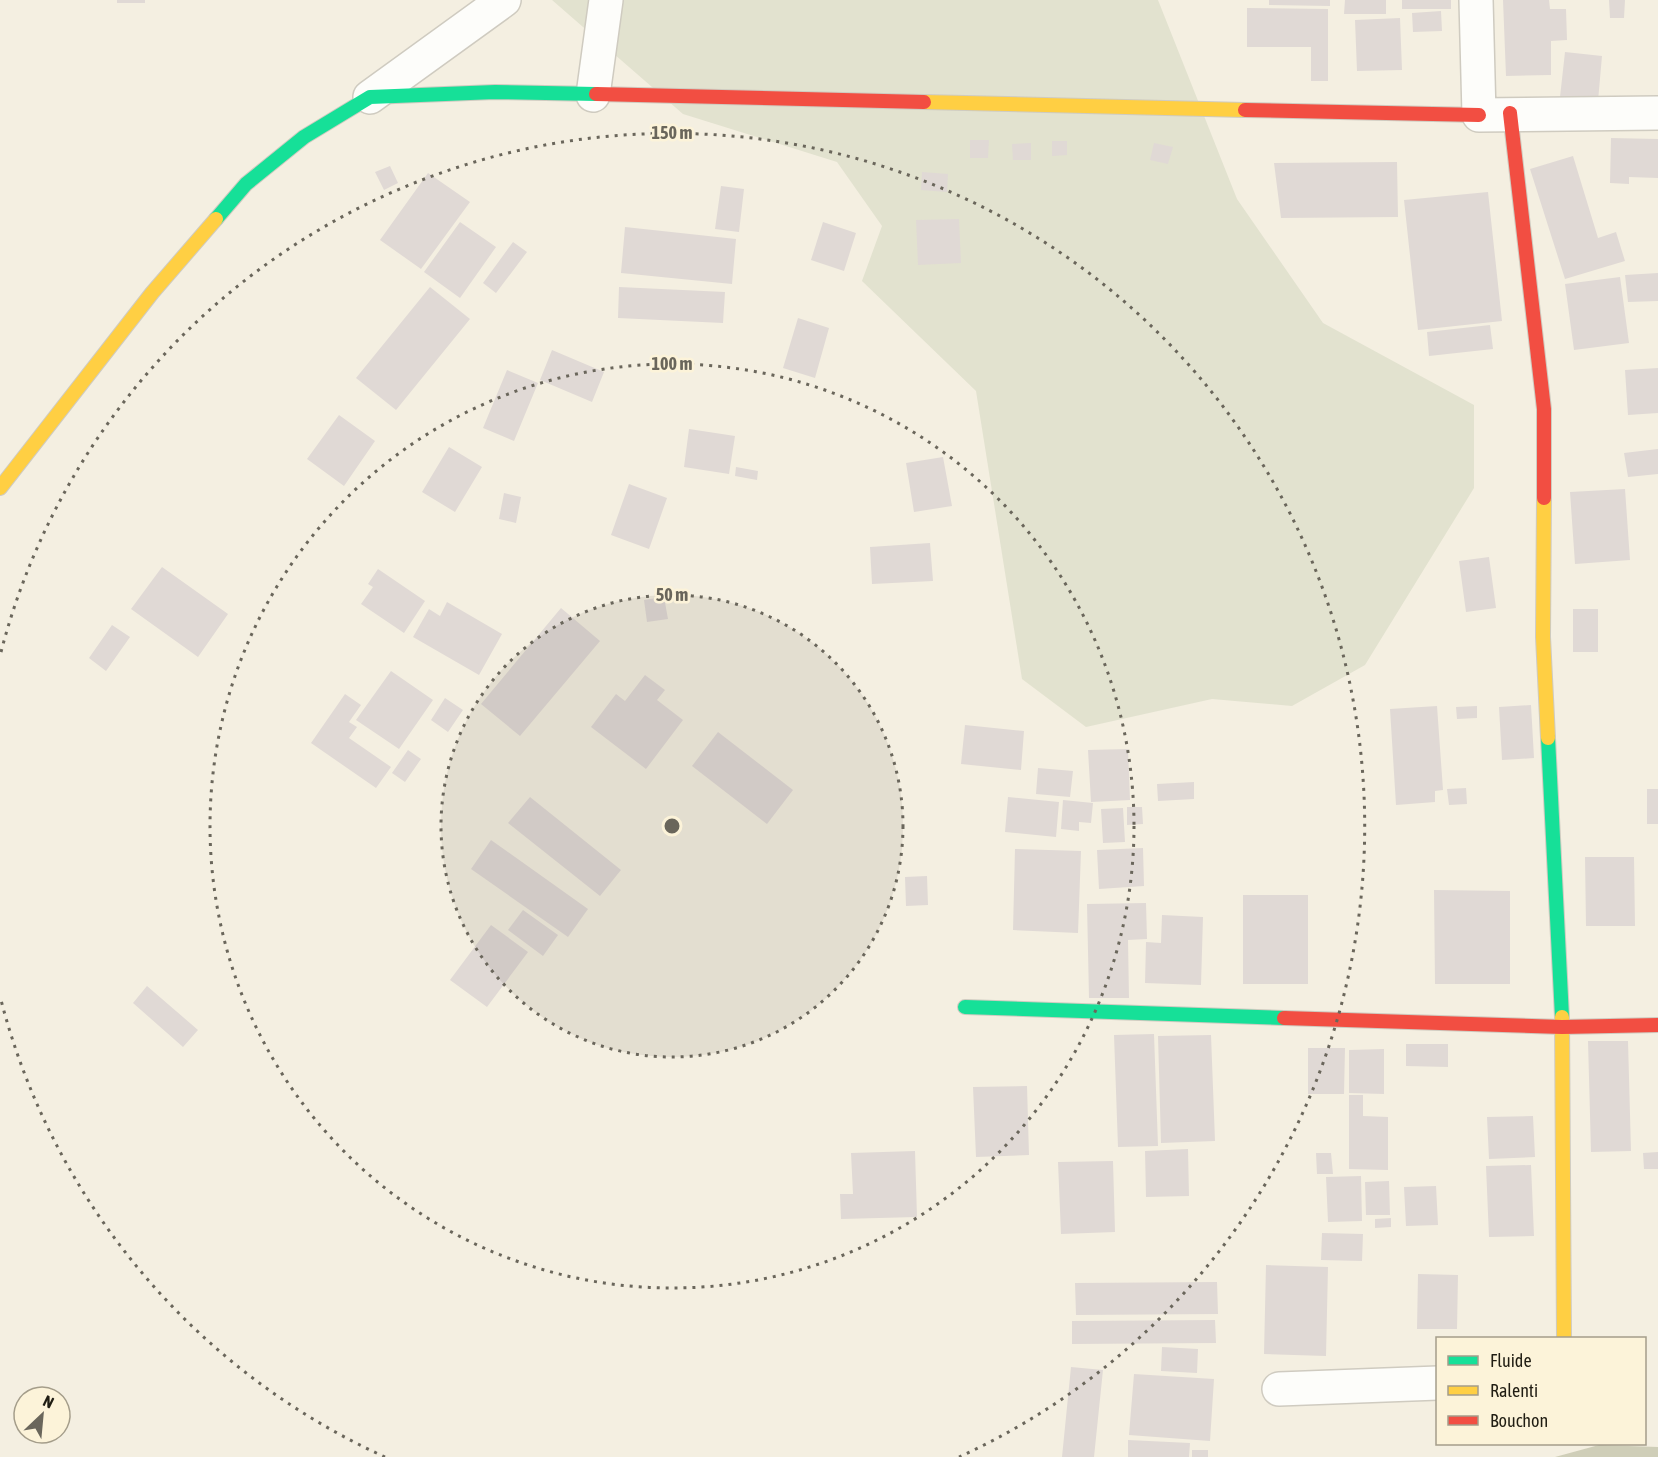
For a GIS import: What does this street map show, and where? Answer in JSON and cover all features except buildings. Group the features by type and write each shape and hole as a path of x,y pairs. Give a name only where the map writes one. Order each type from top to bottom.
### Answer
{"street":[{"path":"0,488 152,293 246,184 304,137 370,97 504,0"},
{"path":"593,95 606,0"},
{"path":"1476,0 1479,115"},
{"path":"370,97 495,92 1479,115 1658,113"},
{"path":"1510,113 1544,409 1543,637 1562,1027 1564,1337"},
{"path":"965,1007 1562,1027 1658,1025"},
{"path":"1279,1389 1436,1383"}],"green space":[{"path":"552,0 1158,0 1237,199 1323,323 1474,405 1474,488 1365,665 1292,706 1212,699 1086,727 1022,679 976,391 862,281 882,226 837,162 683,114"},
{"path":"1599,1445 1658,1447 1658,1457 1555,1457"}],"traffic: fast":[{"path":"216,219 246,184 304,137 370,97 495,92 596,94"},
{"path":"1548,738 1562,1017"},
{"path":"965,1007 1284,1018"}],"traffic: slow":[{"path":"924,102 1245,110"},
{"path":"0,488 152,293 216,219"},
{"path":"1544,498 1543,637 1548,738"},
{"path":"1562,1017 1564,1337"}],"traffic: jam":[{"path":"596,94 924,102"},
{"path":"1245,110 1479,115"},
{"path":"1510,113 1544,409 1544,498"},
{"path":"1284,1018 1562,1027 1658,1025"}]}
